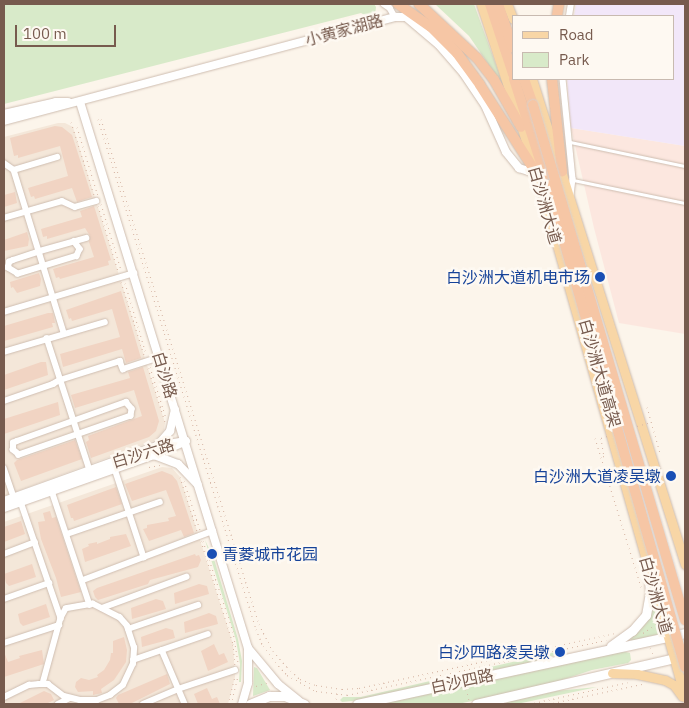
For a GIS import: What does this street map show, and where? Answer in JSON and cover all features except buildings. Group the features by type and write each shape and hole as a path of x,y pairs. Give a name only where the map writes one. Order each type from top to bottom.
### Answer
{"highway":[{"path":"398,4 430,26 458,53 537,174"},
{"path":"419,4 478,58 494,80 521,127"},
{"path":"490,4 512,71"},
{"path":"498,4 512,45"},
{"name":"白沙洲大道高架","path":"514,80 548,185 685,667"},
{"name":"白沙洲大道高架","path":"524,80 685,620"},
{"path":"552,80 562,171"}],"main road":[{"name":"白沙洲大道","path":"481,4 537,174 685,697"},
{"path":"507,4 512,16"},
{"name":"白沙洲大道","path":"532,80 685,561"},
{"path":"606,649 638,625 648,609 650,593 648,568"},
{"name":"白沙四路","path":"357,704 685,633"},
{"name":"白沙四路","path":"476,704 499,701 685,656"},
{"path":"612,673 637,674 665,680 674,685 685,701"},
{"path":"250,704 269,696 285,696 302,703 314,704"}],"street":[{"path":"384,4 390,8 395,17"},
{"name":"小黄家湖路","path":"80,102 395,17 406,17 439,45 464,74 485,104 506,152 519,168 537,174"},
{"path":"563,80 570,142 571,199"},
{"path":"4,114 56,102 80,102"},
{"path":"4,122 80,102"},
{"name":"白沙路","path":"80,102 186,441 248,648"},
{"path":"14,170 57,158"},
{"path":"4,163 14,170 64,333"},
{"path":"4,218 62,201 75,207 96,201"},
{"path":"74,241 80,249 77,256 18,274 8,268 13,260 40,251 74,241 86,238"},
{"path":"4,312 134,273"},
{"path":"4,352 106,322"},
{"path":"47,338 90,470"},
{"path":"4,401 60,380 120,361 123,369 159,357"},
{"path":"126,402 132,410 131,416 19,455 13,450 13,443 17,441 73,420 126,402"},
{"path":"157,446 170,431 175,408"},
{"name":"白沙六路","path":"4,508 18,499 90,470 157,446 186,441"},
{"name":"白沙六路","path":"4,501 52,491 154,455 186,441"},
{"path":"154,455 178,464 199,486"},
{"path":"4,468 35,542 60,622"},
{"path":"115,469 144,557"},
{"path":"52,491 90,604"},
{"path":"67,534 160,502"},
{"path":"83,580 213,531"},
{"path":"4,554 35,542"},
{"path":"102,608 186,577"},
{"path":"4,599 49,584"},
{"path":"4,697 29,685 43,684 48,684 64,696 70,698 96,700 106,696 122,685 130,673 133,660 134,648 128,629 120,618 90,604 66,609 60,622 43,684"},
{"path":"128,629 198,605"},
{"path":"4,643 60,622"},
{"path":"133,660 208,634"},
{"path":"248,648 272,678 302,703"},
{"path":"242,704 247,687 248,648"},
{"path":"162,650 185,704"},
{"path":"143,704 178,688 235,670"},
{"path":"106,696 109,704"},
{"path":"58,704 70,698"}],"lane":[{"path":"570,142 685,166"},
{"path":"572,180 685,202"}],"path":[{"path":"98,119 256,629 263,646 283,670 300,683 316,691 358,694 614,638"},
{"path":"101,119 259,624 273,651 286,668 300,679 316,685 338,689 359,688 617,633"},
{"path":"71,122 165,423"},
{"path":"647,406 660,453"},
{"path":"595,438 641,588"},
{"path":"601,438 604,456 601,457"},
{"path":"178,464 233,644 235,670 228,704"},
{"path":"149,467 166,467"},
{"path":"176,472 180,477 237,650 239,668 231,704"},
{"path":"638,625 648,642 656,662"},
{"path":"233,687 247,687 266,683 286,668"},
{"path":"529,704 632,681"},
{"path":"548,704 648,683"},
{"path":"335,704 338,689"}],"shaded area":[{"path":"576,4 685,4 685,146 571,128 567,80 674,80 674,15 574,15"},
{"path":"58,123 65,123 73,127 165,423 164,430 156,440 4,496 4,137"},
{"path":"571,128 685,146 685,334 619,323 594,228"},
{"path":"162,467 172,468 180,477 233,644 235,677 228,704 4,704 4,522"}],"green space":[{"path":"4,4 374,4 376,7 375,15 370,18 361,13 4,104"},
{"path":"435,4 474,4 504,87 469,36"},
{"path":"205,540 214,559 238,639 242,661 241,682 239,682 240,664 236,640"},
{"path":"653,606 662,631 660,634 631,641 630,638 645,624"},
{"path":"559,651 559,654 524,664 468,675 469,672"},
{"path":"622,651 630,653 631,660 628,663 592,670 550,684 458,704 378,704"},
{"path":"254,667 257,668 270,690 253,696"},
{"path":"456,675 457,679 361,700 342,702 340,700 343,697 361,697"},
{"path":"597,687 517,704 505,704 556,691"}],"place":[{"name":"白沙洲大道机电市场","path":"600,277"},
{"name":"白沙洲大道凌吴墩","path":"671,476"},
{"name":"青菱城市花园","path":"212,554"},
{"name":"白沙四路凌吴墩","path":"560,652"}]}
